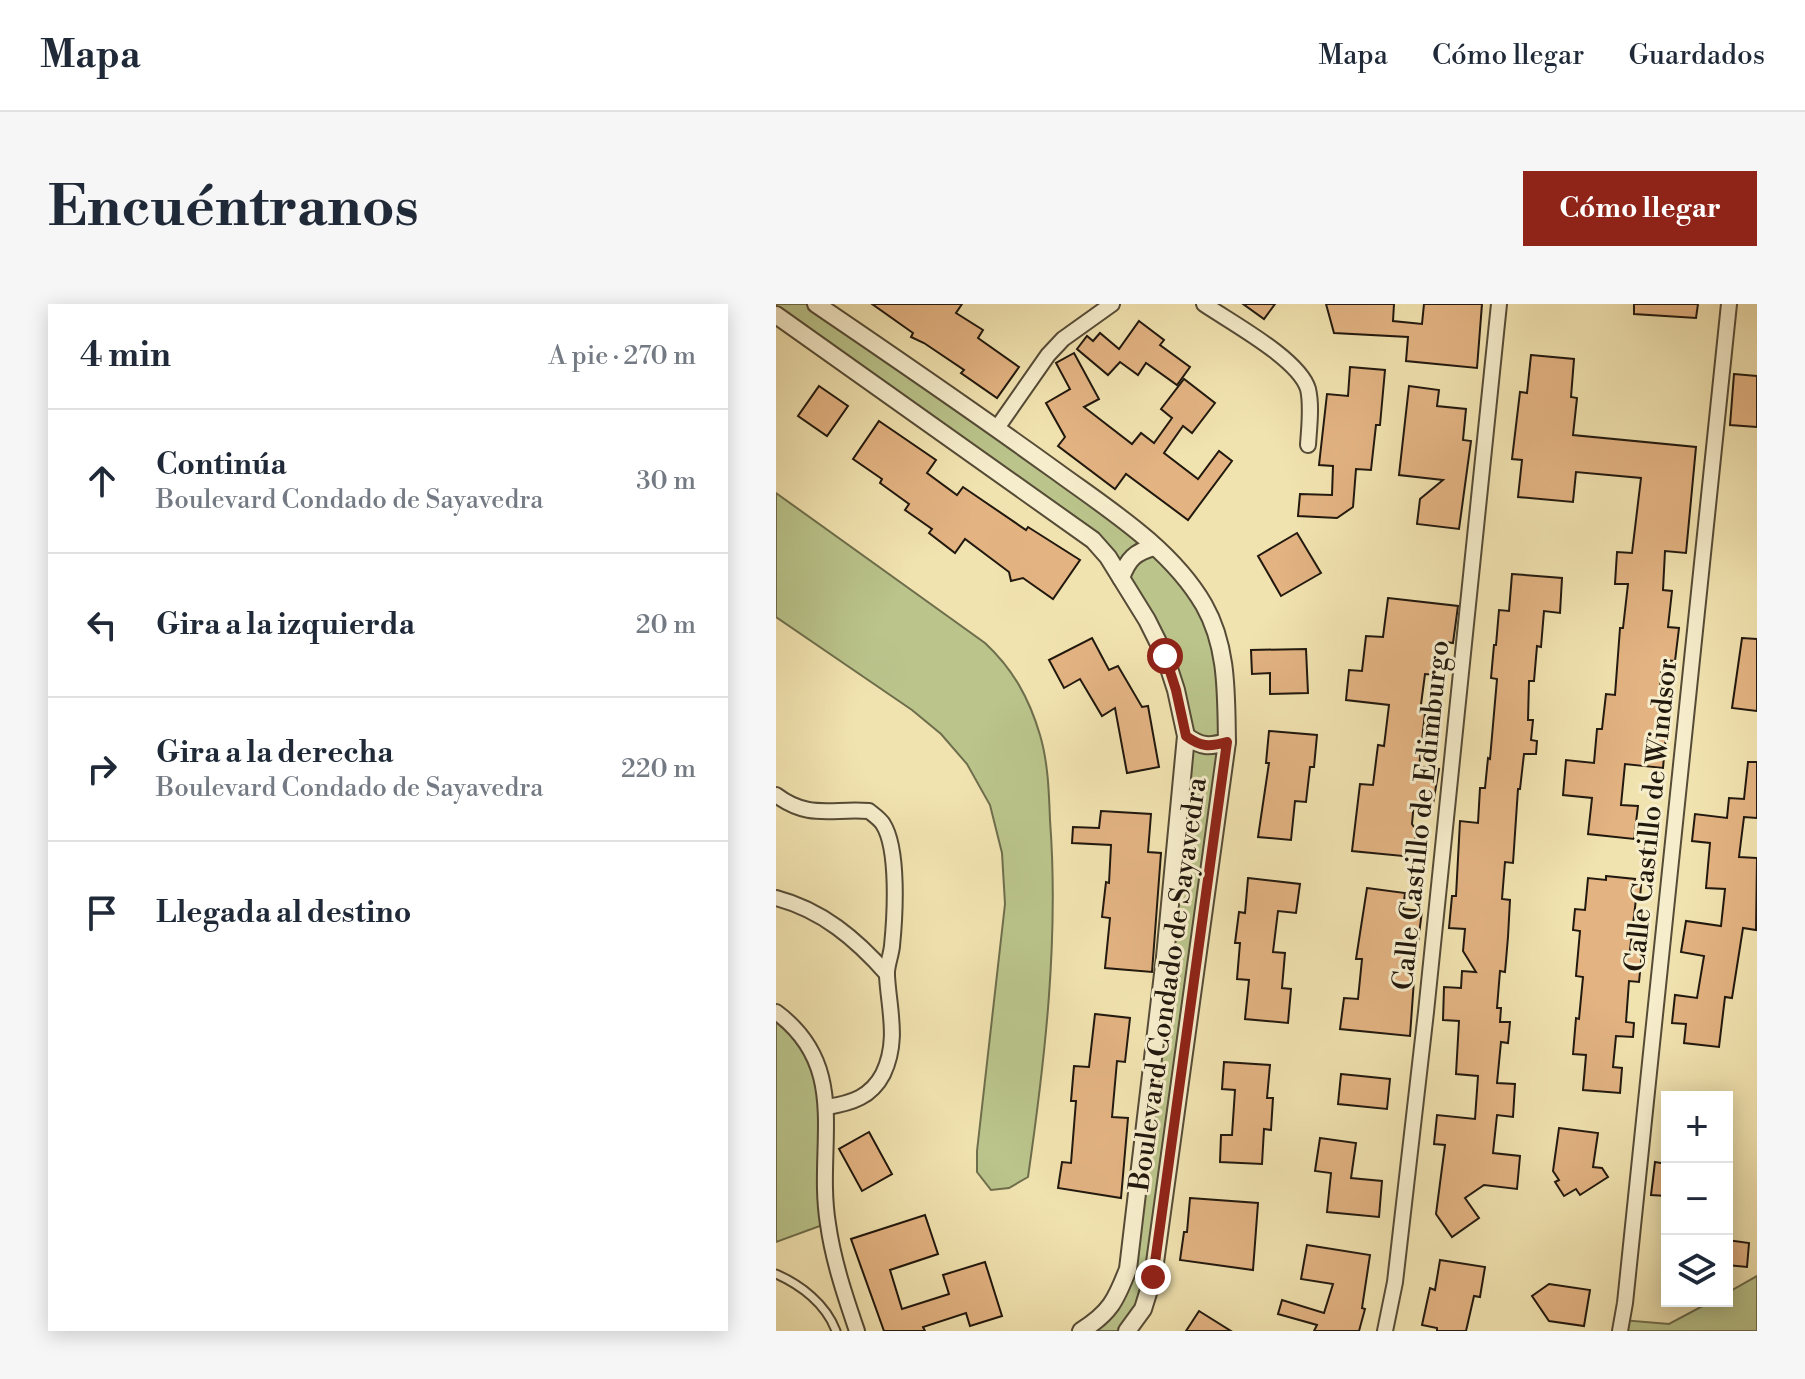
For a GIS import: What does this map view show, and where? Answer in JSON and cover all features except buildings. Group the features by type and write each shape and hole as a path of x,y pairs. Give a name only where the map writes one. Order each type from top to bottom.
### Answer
{"street":[{"name":"Boulevard Condado de Sayavedra","path":"816,304 997,428 1154,547 1198,596 1221,646 1227,742 1153,1277 1143,1309 1127,1331"},
{"path":"997,428 1048,355 1063,339 1112,304"},
{"path":"1204,304 1290,363 1303,376 1309,393 1308,445"},
{"name":"Calle Castillo de Edimburgo","path":"1385,1331 1395,1282 1426,1012 1499,304"},
{"name":"Calle Castillo de Windsor","path":"1620,1331 1729,304"},
{"name":"Boulevard Condado de Sayavedra","path":"776,315 1093,540 1147,620 1165,656 1176,690 1186,736 1165,957 1128,1269 1115,1301 1101,1319 1081,1331"},
{"path":"1121,578 1127,562 1137,552 1154,547"},
{"path":"1186,736 1199,745 1227,742"},
{"path":"776,795 808,812 869,811 882,822 888,836 893,887 893,931 887,974 892,1038 883,1074 874,1088 862,1098 827,1107"},
{"path":"776,898 808,909 830,922 861,947 887,974"},
{"path":"776,1012 793,1024 813,1052 823,1079 827,1107 824,1178 828,1223 840,1280 857,1331"}],"lane":[{"path":"776,1274 794,1282 817,1301 836,1331"}],"green space":[{"path":"776,304 816,304 997,428 1184,577 1221,646 1227,742 1153,1277 1127,1331 1081,1331 1101,1319 1128,1269 1186,736 1176,690 1108,557 776,315"},
{"path":"776,493 985,643 1012,674 1036,721 1049,788 1053,909 1049,999 1028,1177 1009,1188 991,1190 977,1172 1005,904 1002,853 990,805 967,764 941,734 912,710 776,617"},
{"path":"776,1012 823,1079 828,1223 776,1242"},
{"path":"1757,1276 1757,1331 1620,1331 1622,1320 1669,1324 1701,1307 1733,1307 1733,1290"}],"route":[{"path":"1153,1277 1227,742 1199,745 1186,736 1165,656"}]}
